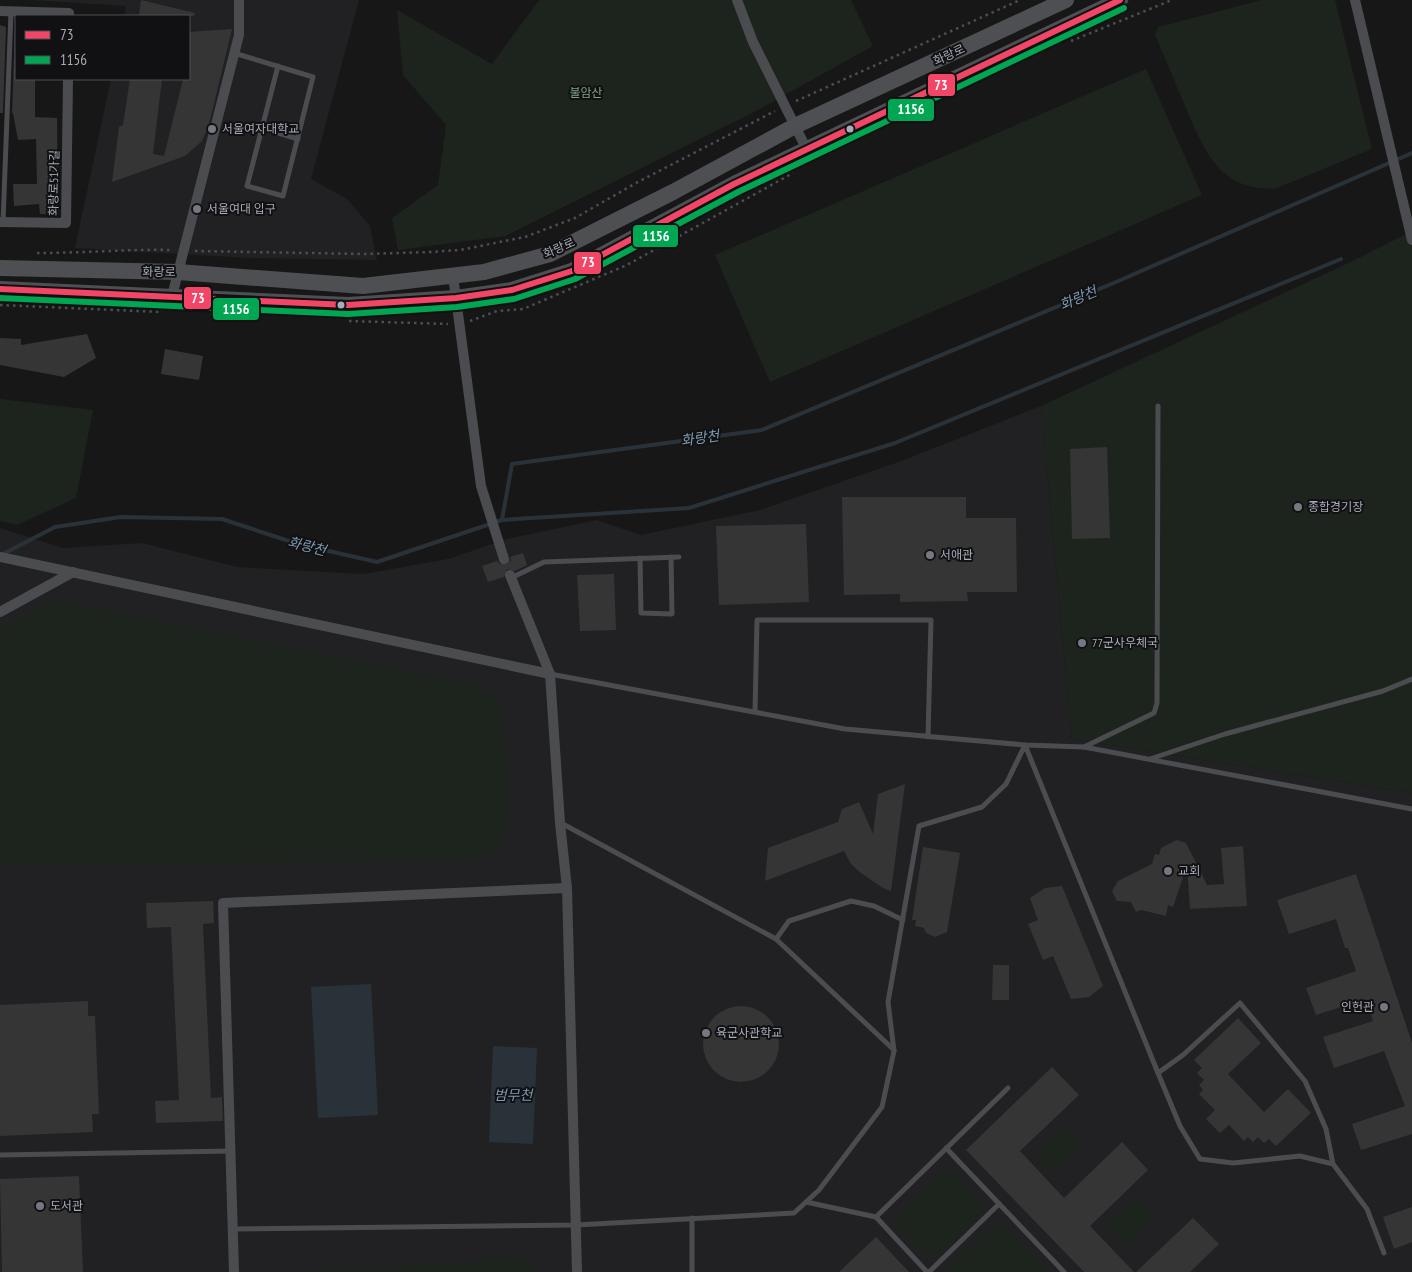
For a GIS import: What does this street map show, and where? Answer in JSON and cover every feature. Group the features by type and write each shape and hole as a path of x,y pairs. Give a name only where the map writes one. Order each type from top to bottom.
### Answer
{"main road":[{"name":"화랑로","path":"0,268 178,272 363,286 484,272 550,254 673,192 795,126 1066,0"},
{"name":"화랑로","path":"0,289 348,305 456,298 512,290 572,271 734,184 806,148 1120,0"}],"street":[{"path":"172,296 239,35 239,0"},
{"path":"737,0 753,42 806,148"},
{"path":"1355,0 1412,240"},
{"path":"5,12 69,15"},
{"name":"화랑로51가길","path":"1,222 66,223 68,80"},
{"path":"453,276 481,486 503,558"},
{"path":"0,557 550,674"},
{"path":"0,612 73,572"},
{"path":"510,576 550,674 560,823 567,888 577,1272"},
{"path":"234,1272 232,1151 223,904 567,888"}],"lane":[{"path":"1,222 5,12"},
{"path":"234,53 278,66 313,77 283,196 247,186 278,66"},
{"path":"262,128 298,138"},
{"path":"1084,747 1154,713 1157,703 1158,406"},
{"path":"640,558 642,613 672,614 671,557"},
{"path":"510,576 544,562 679,557"},
{"path":"755,712 757,620 931,620 928,737"},
{"path":"550,674 845,729 1025,745 1084,747 1412,809"},
{"path":"1150,760 1225,734 1382,691 1412,679"},
{"path":"233,1228 576,1225 794,1212 819,1190 882,1107 894,1051 888,1002 919,826 982,807 1006,784 1025,745"},
{"path":"1025,745 1180,1126 1200,1159 1233,1163 1300,1156 1333,1164"},
{"path":"560,823 776,940 894,1051"},
{"path":"776,940 789,921 851,901 874,906 903,920"},
{"path":"1158,1073 1183,1055 1240,1003 1304,1081 1326,1130 1333,1164 1367,1209 1384,1253"},
{"path":"876,1217 1008,1088"},
{"path":"946,1148 1064,1272"},
{"path":"0,1155 232,1151"},
{"path":"806,1202 876,1217 928,1272 999,1204"},
{"path":"692,1218 692,1272"}],"path":[{"path":"30,253 100,253 133,249 365,254 430,252 460,250 525,237 575,218 636,183 785,106 1020,0"}],"shaded area":[{"name":"서울여자대학교","path":"31,0 359,0 311,179 347,199 370,226 377,260 249,258 75,248 111,80 190,80 190,15 124,15 126,6"},
{"name":"육군사관학교","path":"1041,406 1072,739 1412,793 1412,1272 0,1272 0,528 63,548 142,543 237,567 363,574 448,559 507,539 597,520 641,535 760,510 904,460"}],"green space":[{"name":"불암산","path":"539,0 851,0 873,46 756,111 505,236 398,250 392,218 438,185 446,125 403,75 397,10 492,64"},
{"path":"1262,0 1335,0 1372,149 1277,188 1257,188 1241,183 1228,176 1207,153 1155,35 1158,27"},
{"path":"1146,69 1202,195 770,382 715,255"},
{"path":"1412,231 1412,793 1072,739 1041,406 1355,260"},
{"path":"0,399 93,410 76,498 17,525 0,521"},
{"path":"52,599 482,686 493,694 503,706 507,831 502,843 488,855 470,861 0,865 0,629"},
{"path":"1064,1125 1082,1143 1052,1173 1033,1154"},
{"path":"942,1171 954,1171 984,1203 982,1214 937,1257 926,1257 895,1225 895,1220"},
{"path":"1137,1198 1155,1216 1125,1246 1106,1227"},
{"path":"994,1222 1003,1224 1049,1272 946,1272 953,1262"},
{"path":"523,1259 535,1272 288,1272"}],"water":[{"path":"371,984 378,1115 318,1118 311,987"},
{"name":"범무천","path":"493,1046 537,1048 533,1144 489,1142"}],"building":[{"path":"141,0 195,13 194,16 139,15"},
{"path":"0,25 6,27 3,113 0,113"},
{"path":"232,29 208,128 202,141 185,156 112,182 119,127 123,125 130,80 162,80 153,154 164,156 183,80 190,80 190,32"},
{"path":"15,30 15,80 35,80 35,117 57,118 58,214 40,214 39,204 14,206 13,184 37,184 36,139 18,140 12,113"},
{"path":"87,334 96,358 64,377 0,365 0,338 21,339 21,345"},
{"path":"165,349 203,356 199,380 161,374"},
{"path":"1107,447 1110,538 1072,539 1070,449"},
{"name":"서애관","path":"842,497 966,497 966,518 1016,518 1017,592 967,592 968,601 900,602 900,594 844,595"},
{"path":"806,524 809,602 719,605 716,526"},
{"path":"523,553 527,565 515,571 507,569 504,577 488,582 482,566 497,561 502,566 507,565 511,561 510,557"},
{"path":"614,574 616,630 580,631 577,575"},
{"path":"905,784 891,891 883,888 861,873 851,864 844,851 765,881 768,848 838,822 842,809 859,802 873,834 878,794"},
{"name":"교회","path":"1177,840 1186,843 1207,885 1224,884 1221,848 1243,846 1247,906 1190,909 1187,866 1173,907 1168,905 1166,916 1141,910 1136,912 1131,902 1117,901 1112,891 1118,881 1152,864 1155,854 1159,855 1161,848"},
{"path":"923,847 960,853 947,932 935,937 926,933 924,928 915,926 916,920 912,920"},
{"name":"인헌관","path":"1356,874 1412,1043 1412,1134 1361,1150 1352,1124 1405,1106 1384,1051 1334,1068 1323,1037 1373,1021 1366,999 1316,1015 1306,988 1356,971 1348,948 1345,948 1336,919 1289,934 1277,900"},
{"path":"1062,886 1103,986 1089,997 1071,999 1053,956 1043,960 1028,924 1038,920 1030,898 1045,888"},
{"path":"213,901 214,923 203,924 211,1098 222,1097 223,1121 156,1123 155,1101 179,1100 171,927 147,928 146,903"},
{"path":"993,965 1009,965 1009,1000 992,1000"},
{"path":"88,1001 88,1016 95,1016 99,1114 92,1114 93,1132 0,1136 0,1005"},
{"path":"741,1006 755,1009 768,1017 776,1030 779,1044 776,1058 768,1071 755,1079 741,1082 727,1079 714,1071 706,1058 703,1044 706,1030 714,1017 727,1009"},
{"path":"1238,1018 1261,1043 1228,1074 1264,1112 1288,1089 1311,1113 1276,1146 1269,1139 1264,1143 1258,1137 1253,1142 1248,1137 1244,1141 1229,1125 1220,1133 1206,1119 1215,1110 1199,1094 1203,1090 1199,1085 1204,1080 1197,1073 1202,1068 1194,1060"},
{"path":"1052,1067 1079,1095 1020,1151 1064,1198 1122,1142 1148,1170 1090,1226 1134,1272 1084,1272 966,1150"},
{"name":"도서관","path":"79,1176 83,1272 2,1272 0,1179"},
{"path":"1412,1207 1412,1242 1394,1249 1383,1217"},
{"path":"1193,1218 1219,1244 1190,1272 1136,1272"},
{"path":"876,1237 909,1272 839,1272"}],"waterway":[{"name":"화랑천","path":"3,554 55,527 121,517 222,519 298,544 377,562 502,520 512,464 762,430 1116,282 1412,153"},
{"path":"502,520 689,508 895,443 1341,259"}],"tunnel":[{"path":"504,559 510,575"}],"transit line":[{"name":"73","path":"0,289 348,305 456,298 512,290 572,271 734,184 1120,0"},
{"name":"1156","path":"0,298 348,314 457,307 514,299 575,279 738,192 1124,8"}],"place":[{"name":"서울여자대학교","path":"212,129"},
{"name":"서울여대 입구","path":"197,209"},
{"name":"종합경기장","path":"1298,507"},
{"name":"서애관","path":"930,555"},
{"name":"77군사우체국","path":"1082,643"},
{"name":"교회","path":"1168,871"},
{"name":"인헌관","path":"1384,1007"},
{"name":"육군사관학교","path":"706,1033"},
{"name":"도서관","path":"40,1206"}]}
